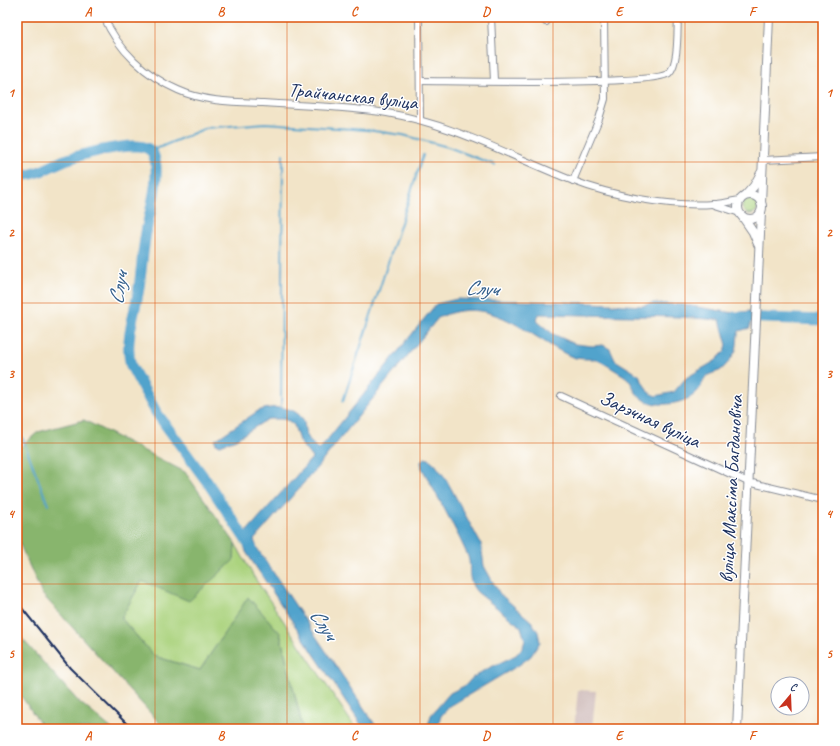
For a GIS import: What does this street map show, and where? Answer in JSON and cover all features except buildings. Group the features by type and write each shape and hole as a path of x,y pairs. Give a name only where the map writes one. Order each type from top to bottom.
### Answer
{"main road":[{"path":"763,168 754,186 738,205 741,214 752,218 761,212 761,203 763,168 769,17"},
{"path":"743,198 756,196 761,203"},
{"name":"вуліца Максіма Багдановіча","path":"737,729 761,212"},
{"name":"вуліца Максіма Багдановіча","path":"741,214 753,232 760,250"}],"street":[{"name":"Трайчанская вуліца","path":"104,17 123,48 140,67 159,80 180,91 201,97 229,102 341,108 420,119 450,128 573,180 627,196 662,202 713,204 743,198"},
{"path":"419,17 420,119"},
{"path":"492,17 494,81"},
{"path":"573,180 601,113 605,99 604,17"},
{"path":"420,81 605,81 658,77 668,74 673,68 675,60 678,17"},
{"path":"763,160 823,157"},
{"name":"Трайчанская вуліца","path":"713,204 741,214"},
{"name":"Зарэчная вуліца","path":"561,396 748,482 823,500"}],"shaded area":[{"path":"578,690 596,691 592,729 574,729"}],"green space":[{"path":"747,198 753,198 758,203 756,212 753,214 747,214 742,209 742,203"},
{"path":"84,420 185,472 235,543 234,560 189,601 142,581 121,618 154,656 200,670 248,597 280,633 303,729 165,729 42,594 17,538 17,450 38,432"},
{"path":"235,543 254,577 356,729 303,729 280,633 248,598 200,670 154,656 121,618 142,580 234,560"},
{"path":"17,633 77,700 112,729 44,729 17,690"}],"water":[{"path":"457,299 642,306 653,303 685,305 734,313 750,311 750,328 739,331 736,351 721,370 707,376 697,392 679,402 672,404 657,404 640,398 627,378 600,361 570,356 507,320 474,310 457,312 438,318 315,470 254,540 257,548 378,729 364,729 246,552 243,540 247,531 312,458 299,441 294,425 283,419 268,419 236,439 220,445 216,444 215,440 258,411 269,408 281,408 293,411 302,418 307,436 312,444 319,450 436,304","holes":["539,314 681,317 720,320 727,345 725,351 715,361 686,378 674,392 656,396 648,392 639,375 615,360 610,349 603,345 592,346 575,344 553,334 538,322 537,319"]},
{"path":"424,458 429,459 435,464 446,479 481,544 484,566 500,594 532,622 538,632 540,642 531,656 519,665 450,706 441,716 436,729 427,729 431,715 450,693 466,685 472,678 483,671 516,655 523,647 525,640 521,627 477,592 473,587 470,578 469,559 451,521 422,468 421,462"}],"waterway":[{"path":"151,151 206,128 265,123 366,130 403,135 448,147 495,165"},
{"name":"Случ","path":"17,168 26,175 41,171 60,162 101,150 129,146 147,148 153,154 156,163 156,180 145,238 139,288 129,337 129,357 131,366 156,412 208,483 252,549"},
{"path":"281,408 283,154"},
{"path":"343,401 423,155"},
{"name":"Случ","path":"735,317 823,320"},
{"path":"17,424 48,505"}],"railway":[{"path":"17,602 70,668 132,729"}]}
